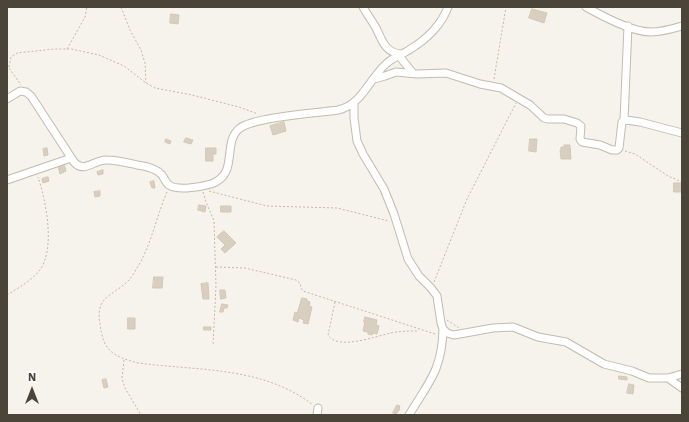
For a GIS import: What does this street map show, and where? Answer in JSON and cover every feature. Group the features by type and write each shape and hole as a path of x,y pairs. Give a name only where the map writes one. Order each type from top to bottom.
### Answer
{"street":[{"path":"363,7 384,46 390,51 401,55 413,73"},
{"path":"7,99 20,91 26,92 31,96 71,158 76,165 80,167 87,166 101,160 107,160 149,167 158,172 169,186 177,188 195,188 218,181 226,172 230,163 232,138 236,132 247,124 265,120 345,109 354,102 388,62 422,42 442,19 448,7"},
{"path":"586,7 628,26 649,32 660,32 682,26"},
{"path":"374,79 393,72 446,73 480,84 501,88 530,105 544,118 564,119 578,123 581,127 580,139 582,142 617,150 620,143 624,120 628,26"},
{"path":"354,102 354,118 357,141 384,189 408,260 419,276 437,296 438,310 443,333 439,363 434,377 409,415"},
{"path":"345,109 354,118"},
{"path":"624,120 640,122 682,133"},
{"path":"7,180 71,158"},
{"path":"443,333 450,334 502,327 513,327 538,337 566,342 604,364 632,371 649,378 668,378 682,374"},
{"path":"668,378 682,388"}],"path":[{"path":"67,49 85,17 87,7"},
{"path":"121,7 130,30 141,50 145,63 146,84"},
{"path":"490,86 493,81 506,7"},
{"path":"9,66 11,57 17,53 39,50 67,49 99,55 124,66 146,84 155,88 192,95 247,110 257,113 265,120"},
{"path":"7,65 26,92"},
{"path":"431,288 467,199 519,98"},
{"path":"617,150 635,154 668,176 682,182"},
{"path":"7,296 39,271 46,259 48,241 47,220 43,191 35,170"},
{"path":"169,186 146,251 140,263 129,280 105,299 100,307 99,321 102,340 113,353 124,359 138,363 202,369 258,377 284,387 303,397 317,412"},
{"path":"195,188 203,190 214,221 216,267 212,346"},
{"path":"208,191 267,206 337,208 396,222"},
{"path":"216,267 245,268 296,280 300,283 303,292 422,331"},
{"path":"335,302 328,335 332,340 338,342 346,342 401,331 443,333"},
{"path":"438,310 450,323 466,332"},
{"path":"124,359 122,378 124,388 141,415"}],"building":[{"path":"532,9 547,13 544,23 529,18"},
{"path":"171,14 179,15 178,24 170,23"},
{"path":"284,122 286,131 273,135 270,126"},
{"path":"186,138 193,140 191,144 184,142"},
{"path":"166,139 171,141 170,144 165,142"},
{"path":"530,139 537,139 536,152 529,151"},
{"path":"564,145 570,145 571,159 561,159 560,150 561,147 565,147"},
{"path":"47,148 48,155 44,156 43,149"},
{"path":"206,148 216,148 216,154 213,154 213,161 206,161"},
{"path":"64,164 66,171 60,174 58,166"},
{"path":"103,170 103,174 98,175 97,172"},
{"path":"48,177 49,181 43,183 42,179"},
{"path":"154,181 155,188 152,188 150,182"},
{"path":"674,183 682,183 682,192 674,192"},
{"path":"100,191 100,196 95,197 94,192"},
{"path":"199,205 206,206 205,212 198,210"},
{"path":"221,206 231,206 231,212 221,212"},
{"path":"224,231 236,243 225,253 221,249 225,245 217,237"},
{"path":"154,277 163,277 162,288 153,288"},
{"path":"208,283 209,299 203,299 201,284"},
{"path":"220,290 225,290 226,298 221,299"},
{"path":"302,298 307,299 307,301 310,302 309,306 312,307 308,324 303,323 304,320 299,318 298,322 293,320"},
{"path":"222,304 228,305 227,308 224,308 223,312 220,312"},
{"path":"365,317 377,320 376,325 379,326 377,334 373,333 372,335 363,331"},
{"path":"128,318 135,318 135,329 128,329"},
{"path":"204,327 211,327 211,330 204,330"},
{"path":"619,376 627,377 627,380 619,379"},
{"path":"106,379 108,387 104,388 102,380"},
{"path":"629,384 634,385 633,394 627,393"},
{"path":"397,405 400,406 400,409 396,414 393,413"}]}
